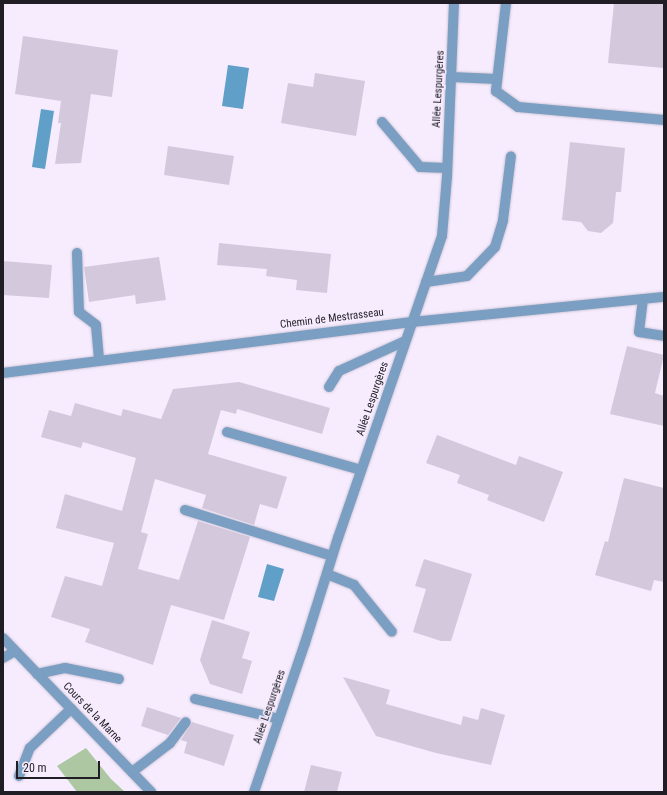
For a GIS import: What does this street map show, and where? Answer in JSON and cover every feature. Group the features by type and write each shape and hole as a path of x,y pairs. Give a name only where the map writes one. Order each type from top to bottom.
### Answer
{"street":[{"name":"Allée Lespurgères","path":"254,792 361,470 442,236 447,168 454,3"},
{"path":"506,3 496,91 518,107 664,120"},
{"path":"451,77 497,79"},
{"path":"382,122 420,167 447,168"},
{"path":"426,282 467,276 495,247 503,220 511,156"},
{"path":"77,253 79,312 96,325 99,360"},
{"name":"Chemin de Mestrasseau","path":"3,373 412,322 664,297"},
{"path":"643,299 639,332 664,336"},
{"path":"329,387 339,371 406,341"},
{"path":"227,432 361,470"},
{"path":"185,510 332,556"},
{"path":"327,574 354,585 392,632"},
{"name":"Cours de la Marne","path":"3,638 151,792"},
{"path":"3,658 15,651"},
{"path":"37,674 65,668 119,679"},
{"path":"195,699 279,719"},
{"path":"19,776 30,748 71,709"},
{"path":"132,772 170,743 186,722"}],"green space":[{"path":"86,748 111,779 125,792 77,792 57,766"}],"water":[{"path":"228,65 249,68 243,109 222,106"},
{"path":"41,109 54,111 45,169 32,167"},
{"path":"267,564 284,569 274,601 258,597"}],"building":[{"path":"614,3 664,3 664,68 608,63"},
{"path":"23,36 118,50 112,97 91,94 81,163 55,164 61,123 58,123 61,101 15,94"},
{"path":"315,73 365,81 356,136 281,123 288,83 313,87"},
{"path":"570,142 625,148 621,192 616,192 613,223 601,233 588,231 581,222 562,220"},
{"path":"168,146 234,156 229,185 164,175"},
{"path":"219,243 331,254 327,293 296,290 297,280 266,276 267,269 217,265"},
{"path":"159,257 166,300 136,304 135,295 89,302 84,267"},
{"path":"3,261 52,265 49,298 3,295"},
{"path":"627,346 664,355 655,393 664,396 664,426 610,414"},
{"path":"239,382 330,408 322,434 237,409 236,414 221,410 208,454 287,477 277,509 260,504 254,525 202,508 206,495 155,479 141,532 148,534 138,569 179,580 198,521 250,537 224,620 171,605 153,665 85,642 90,629 51,617 65,576 102,586 114,543 56,528 65,494 122,511 136,458 83,442 81,448 41,437 49,410 71,416 75,403 121,416 123,409 161,419 173,389"},
{"path":"437,435 516,465 519,456 563,472 544,522 487,500 489,495 457,483 460,475 426,463"},
{"path":"624,478 664,488 664,582 654,580 651,591 595,575 605,541 608,542"},
{"path":"424,559 472,574 451,641 441,641 413,632 426,589 415,586"},
{"path":"212,620 250,632 242,658 252,661 242,694 210,684 200,660"},
{"path":"343,677 390,690 386,704 461,725 463,716 478,720 481,708 505,715 491,765 436,753 376,736"},
{"path":"147,707 181,718 168,735 141,726"},
{"path":"192,722 234,735 224,766 184,753 187,742 181,740"},
{"path":"311,765 342,772 337,792 304,792"}]}
